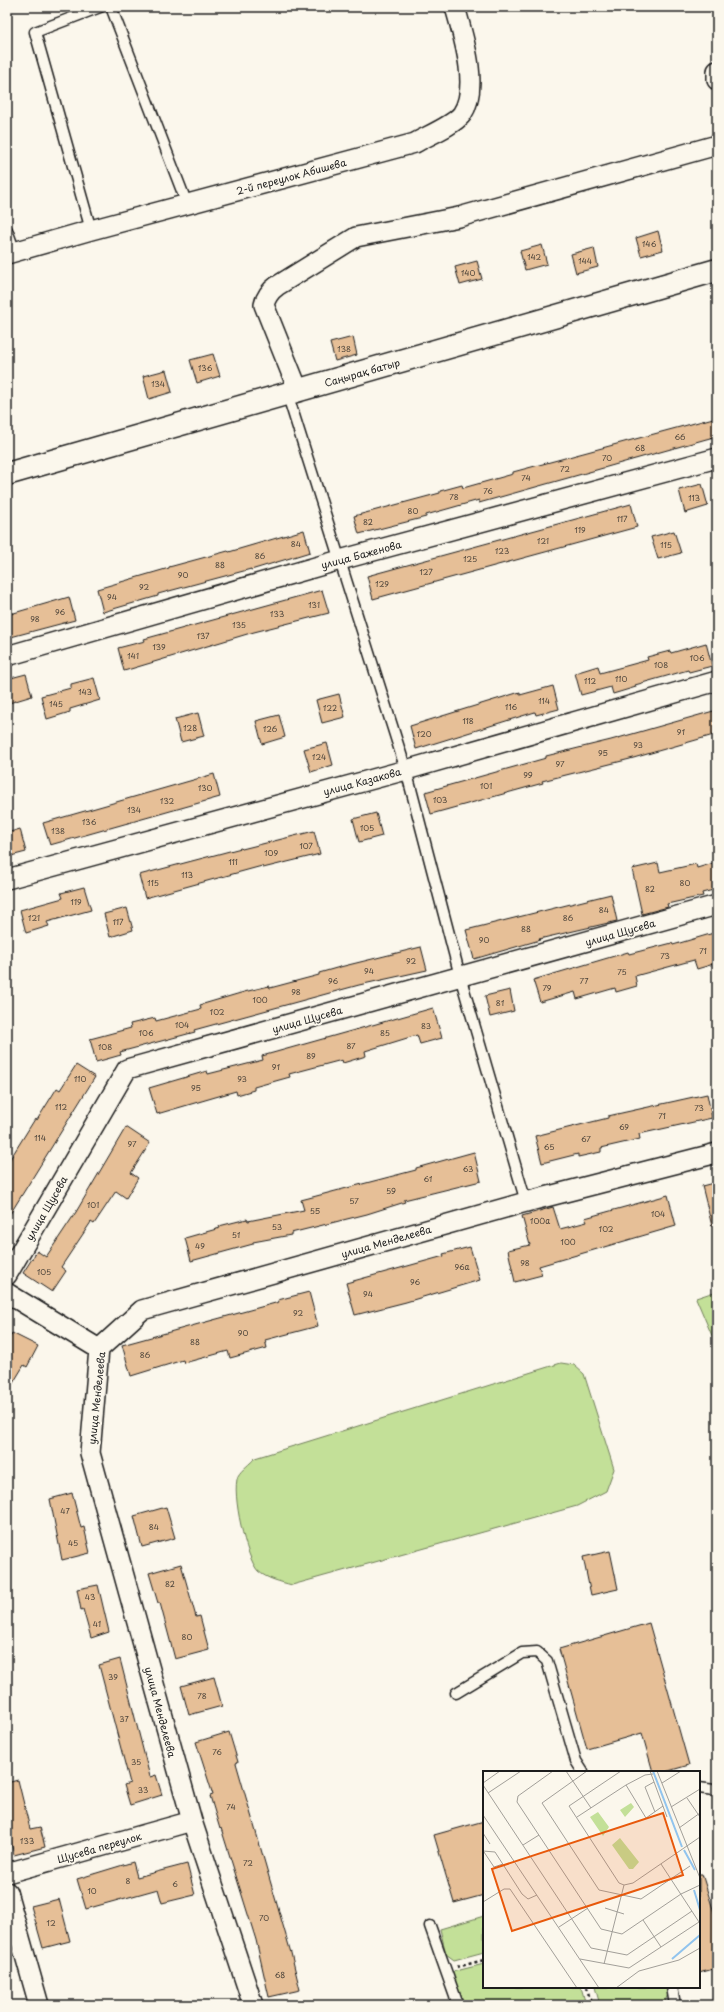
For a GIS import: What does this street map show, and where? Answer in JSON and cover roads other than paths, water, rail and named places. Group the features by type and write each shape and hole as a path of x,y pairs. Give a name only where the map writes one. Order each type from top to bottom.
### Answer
{"street":[{"name":"2-й переулок Абишева","path":"11,253 415,143 462,115 469,96 469,60 455,7"},
{"path":"717,71 717,80"},
{"path":"293,392 264,305 266,298 277,286 356,237 459,217 717,145"},
{"name":"Саңырақ батыр","path":"7,474 717,270"},
{"name":"улица Баженова","path":"7,656 340,560 717,458"},
{"name":"улица Казакова","path":"7,879 406,770 717,681"},
{"name":"улица Щусева","path":"7,1275 127,1070 717,905"},
{"name":"улица Менделеева","path":"252,2005 192,1821 90,1453 99,1349 142,1310 526,1202 717,1153"},
{"path":"7,1293 99,1349"},
{"name":"Щусева переулок","path":"7,1873 192,1821"},
{"path":"7,1892 39,2005"}],"lane":[{"path":"91,230 35,32 100,7"},
{"path":"111,7 187,204"},
{"path":"7,230 11,253"},
{"path":"293,392 340,560 406,770 460,976 526,1202"},
{"path":"456,1693 522,1653 537,1652 547,1661 576,1761 582,1771"},
{"path":"700,1788 714,1790 717,1793"},
{"path":"430,1926 458,2005"},
{"path":"672,1988 675,2005"}]}
